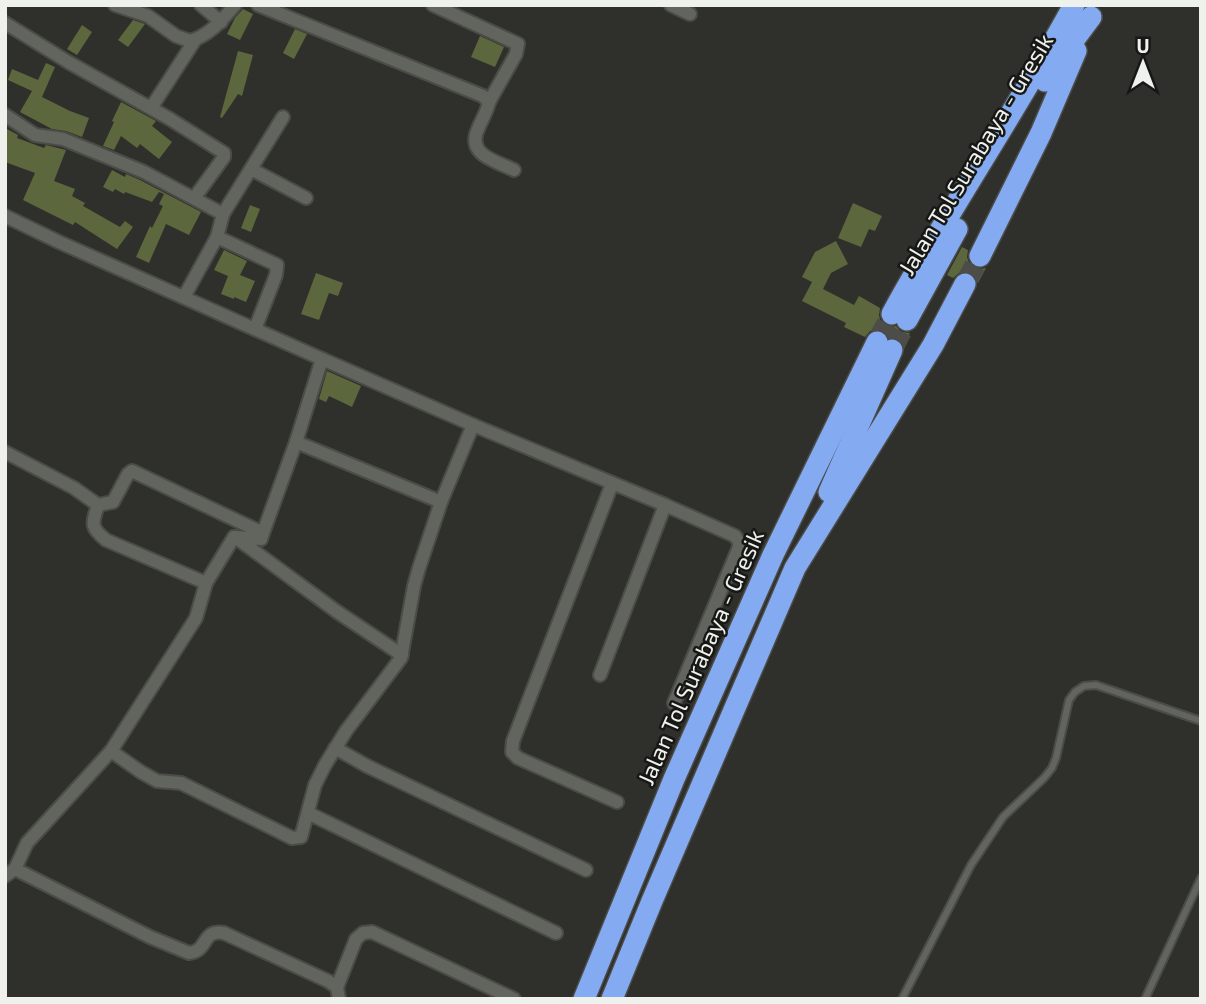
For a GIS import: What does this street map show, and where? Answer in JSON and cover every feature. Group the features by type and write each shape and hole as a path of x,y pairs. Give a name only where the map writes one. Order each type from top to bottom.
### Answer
{"highway":[{"name":"Jalan Tol Surabaya - Gresik","path":"980,256 1041,133 1087,9"},
{"name":"Jalan Tol Surabaya - Gresik","path":"900,317 950,241 1087,9"},
{"name":"Jalan Tol Surabaya - Gresik","path":"795,568 933,345 965,284"},
{"name":"Jalan Tol Surabaya - Gresik","path":"584,999 674,779 773,555 885,346 795,568 612,999"}],"street":[{"path":"115,5 148,16 186,40 195,40"},
{"path":"201,5 220,22"},
{"path":"151,108 195,40 220,22 235,5"},
{"path":"258,5 483,96 489,102"},
{"path":"433,5 518,44 516,54 489,102 474,139 483,156 514,170"},
{"path":"671,5 690,14"},
{"path":"5,23 224,153 224,158 195,197"},
{"path":"5,115 35,135 63,139 144,172 223,214"},
{"path":"184,297 217,237 223,214 283,117"},
{"path":"251,169 306,198"},
{"path":"5,216 322,359 735,536 738,547 674,703"},
{"path":"217,237 276,265 276,275 255,329"},
{"path":"234,537 261,539 322,359"},
{"path":"111,751 157,781 181,783 295,839 301,837 316,785 335,748 400,661 414,586 441,502 473,425"},
{"path":"296,442 441,502"},
{"path":"5,453 74,488 99,505 113,502 132,471 263,533"},
{"path":"612,484 513,741 512,752 518,758 617,802"},
{"path":"99,505 93,527 106,540 205,583"},
{"path":"600,675 666,505"},
{"path":"234,537 336,611 402,654"},
{"path":"234,537 205,583 196,618 111,751 27,843 10,872 184,952 194,953 199,950 211,933 224,933 328,981 338,993"},
{"path":"335,748 379,772 586,870"},
{"path":"308,813 556,933"},
{"path":"338,993 356,939 362,933 372,932 514,999"}],"lane":[{"path":"902,999 971,865 1003,817 1052,768 1069,700 1075,692 1084,686 1096,685 1201,721"},
{"path":"1145,999 1201,878"}],"building":[{"path":"243,9 253,14 240,40 227,34"},
{"path":"133,20 145,24 128,47 118,40"},
{"path":"82,25 92,32 77,55 67,49"},
{"path":"295,29 307,34 294,59 283,53"},
{"path":"480,36 504,47 495,67 471,57"},
{"path":"238,51 253,55 242,96 238,94 222,118 220,117"},
{"path":"46,63 55,67 42,97 89,118 82,137 52,129 20,112 32,91 8,80 12,69 38,80"},
{"path":"121,102 156,121 152,126 172,142 159,159 140,144 137,148 121,136 114,150 103,146"},
{"path":"5,128 18,135 17,138 44,148 46,145 66,150 54,181 75,189 72,196 85,203 83,206 120,227 125,221 133,227 117,249 75,222 73,225 23,200 35,173 5,162"},
{"path":"112,170 125,177 126,174 140,180 201,212 189,235 166,224 149,263 136,257 150,226 152,228 163,206 159,204 164,194 159,192 152,202 115,189 113,192 103,187"},
{"path":"853,203 882,216 875,231 869,229 861,247 838,238"},
{"path":"250,205 260,209 251,232 241,228"},
{"path":"836,241 848,264 831,273 823,289 854,305 859,296 880,308 880,320 885,325 896,326 901,332 910,333 904,345 898,338 889,337 882,330 870,331 865,337 844,327 846,323 802,301 812,282 802,277 815,252"},
{"path":"962,247 968,250 969,263 980,269 986,268 978,283 976,276 970,272 964,271 953,278 947,275"},
{"path":"224,250 247,261 240,275 255,281 246,302 221,294 228,276 214,270"},
{"path":"316,273 343,283 338,296 329,293 319,320 301,314"},
{"path":"327,371 361,386 352,407 329,396 326,402 319,399"}],"tunnel":[{"path":"965,284 980,256"},
{"path":"877,342 892,314"},
{"path":"892,350 907,320"}]}
